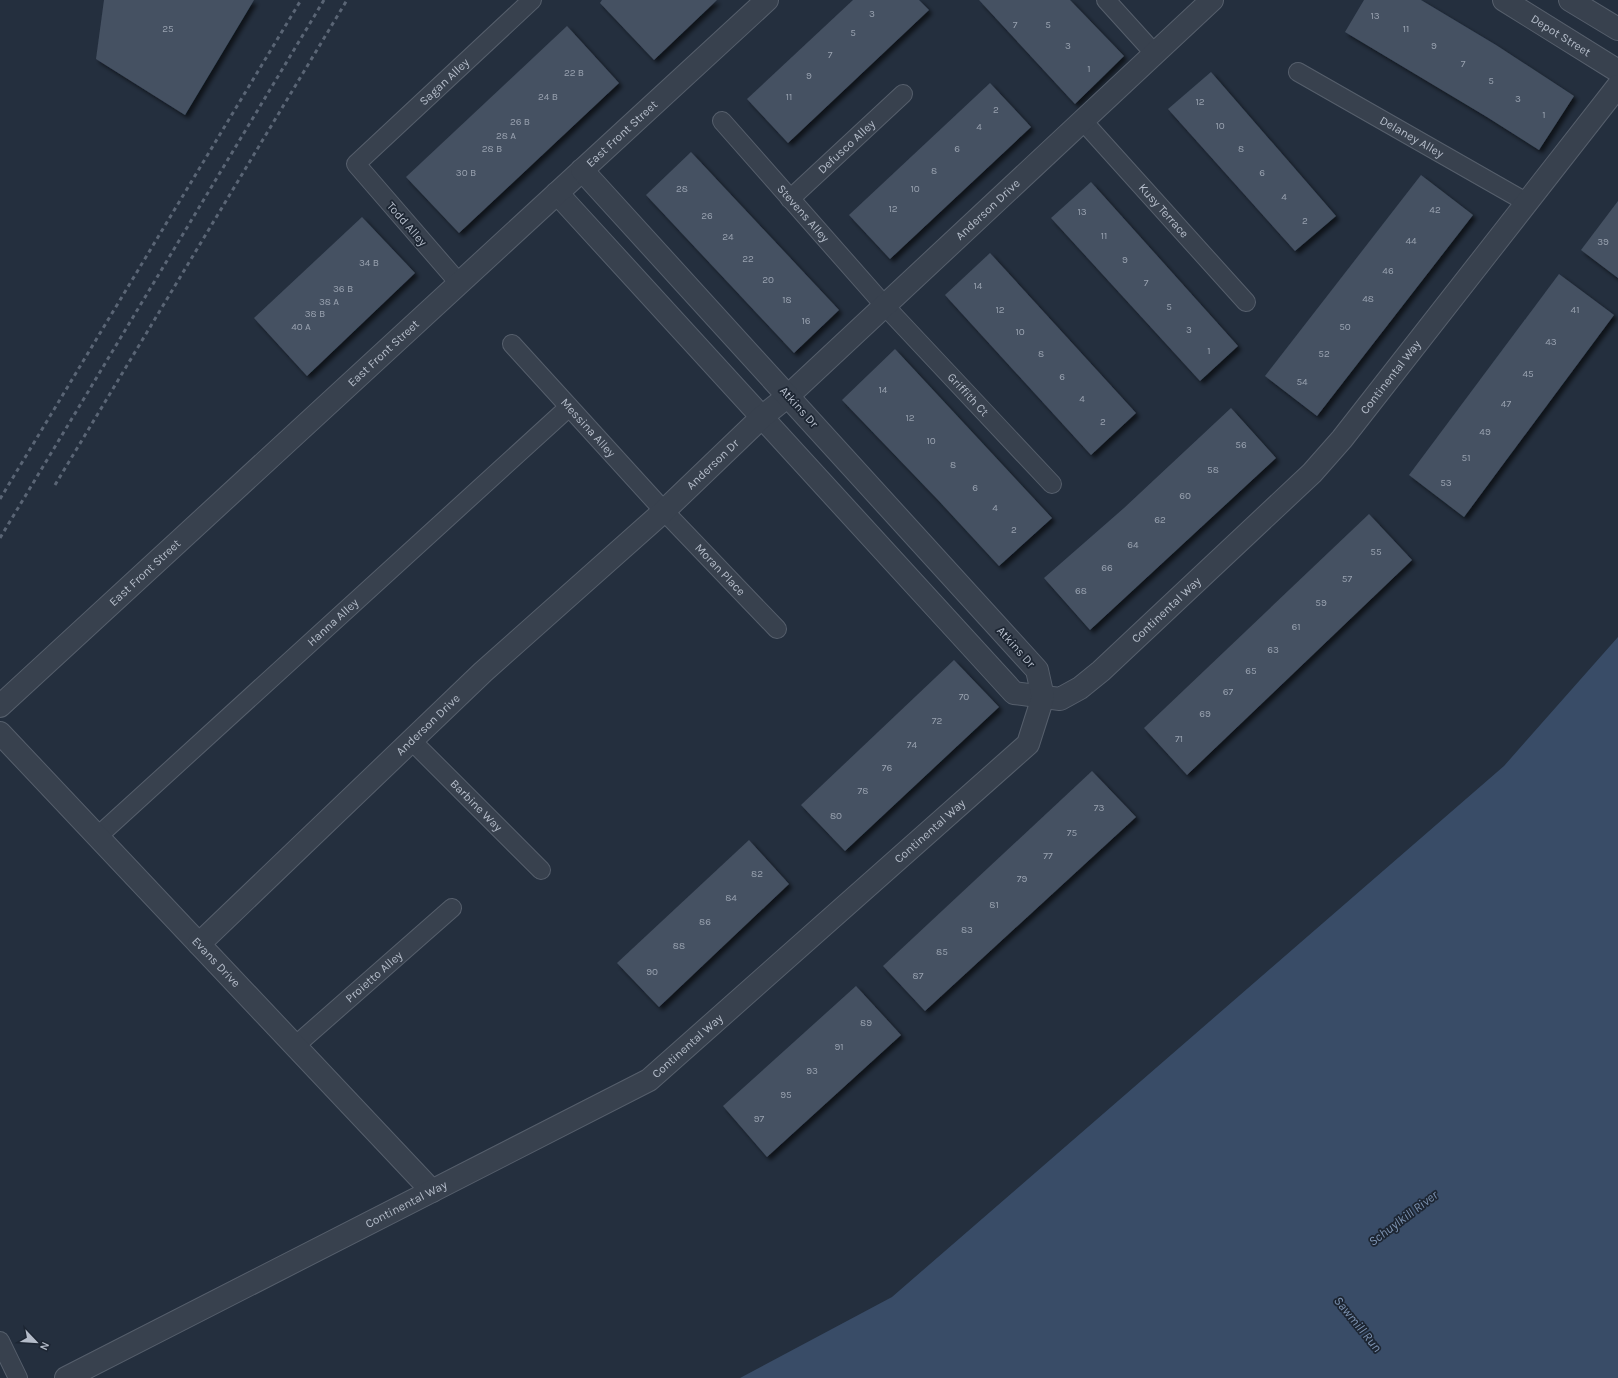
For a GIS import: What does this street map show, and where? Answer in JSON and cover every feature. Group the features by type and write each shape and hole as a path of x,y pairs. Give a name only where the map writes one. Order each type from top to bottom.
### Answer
{"street":[{"name":"East Front Street","path":"0,706 767,0"},
{"name":"Anderson Drive","path":"762,418 788,396 1212,0"},
{"name":"Depot Street","path":"1504,0 1618,71"},
{"path":"1570,0 1618,30"},
{"name":"Continental Way","path":"66,1378 649,1080 1028,744 1043,698 1060,698 1080,688 1312,473 1342,439 1618,86"},
{"name":"Atkins Dr","path":"582,170 1037,670 1043,698"},
{"path":"557,193 1014,693 1043,698"},
{"name":"Anderson Dr","path":"664,511 762,418"},
{"name":"Anderson Drive","path":"199,944 483,672 664,511"},
{"name":"Evans Drive","path":"0,733 432,1191"}],"lane":[{"name":"Sagan Alley","path":"356,164 532,0"},
{"path":"1106,0 1154,53"},
{"name":"Delaney Alley","path":"1298,72 1526,202"},
{"name":"Defusco Alley","path":"790,199 903,94"},
{"name":"Kusy Terrace","path":"1082,120 1246,302"},
{"name":"Stevens Alley","path":"722,121 884,305"},
{"name":"Todd Alley","path":"356,164 459,283"},
{"name":"Griffith Ct","path":"884,305 1052,484"},
{"name":"Messina Alley","path":"512,344 664,511"},
{"name":"Hanna Alley","path":"97,837 569,407"},
{"name":"Moran Place","path":"664,511 777,629"},
{"name":"Barbine Way","path":"412,741 540,870"},
{"name":"Proietto Alley","path":"295,1046 452,908"},
{"path":"0,1341 18,1378"}],"water":[{"path":"1618,637 1618,1378 740,1378 892,1297 1504,766"}],"building":[{"path":"104,0 254,0 185,115 96,59"},
{"path":"602,0 717,0 654,60 600,3"},
{"path":"853,0 919,0 929,10 788,143 747,99"},
{"path":"979,0 1070,0 1124,56 1075,104"},
{"path":"1364,0 1421,0 1496,45 1574,96 1539,150 1345,32"},
{"path":"567,26 619,83 459,233 406,177"},
{"path":"1211,72 1336,216 1295,251 1168,109"},
{"path":"990,83 1031,127 890,259 849,215"},
{"path":"691,152 839,310 794,353 646,195"},
{"path":"1421,175 1473,215 1317,416 1265,376"},
{"path":"1091,182 1238,346 1200,381 1051,218"},
{"path":"1618,201 1618,278 1581,250"},
{"path":"362,217 415,273 307,376 254,318"},
{"path":"990,253 1136,413 1091,455 945,295"},
{"path":"1559,274 1614,315 1464,517 1409,475"},
{"path":"895,349 1052,518 999,566 842,400"},
{"path":"1231,408 1276,458 1090,630 1044,578 1124,508"},
{"path":"1369,514 1412,560 1187,775 1144,728"},
{"path":"954,660 999,707 845,851 801,805"},
{"path":"1092,771 1136,817 925,1011 883,966"},
{"path":"749,840 789,884 659,1007 617,963"},
{"path":"856,986 901,1035 767,1157 723,1106"}],"railway":[{"path":"0,499 301,0"},
{"path":"0,538 324,0"},
{"path":"55,485 347,0"}],"water label":[{"name":"Schuylkill River","path":"1403,1218"},
{"name":"Sawmill Run","path":"1358,1324"}]}
